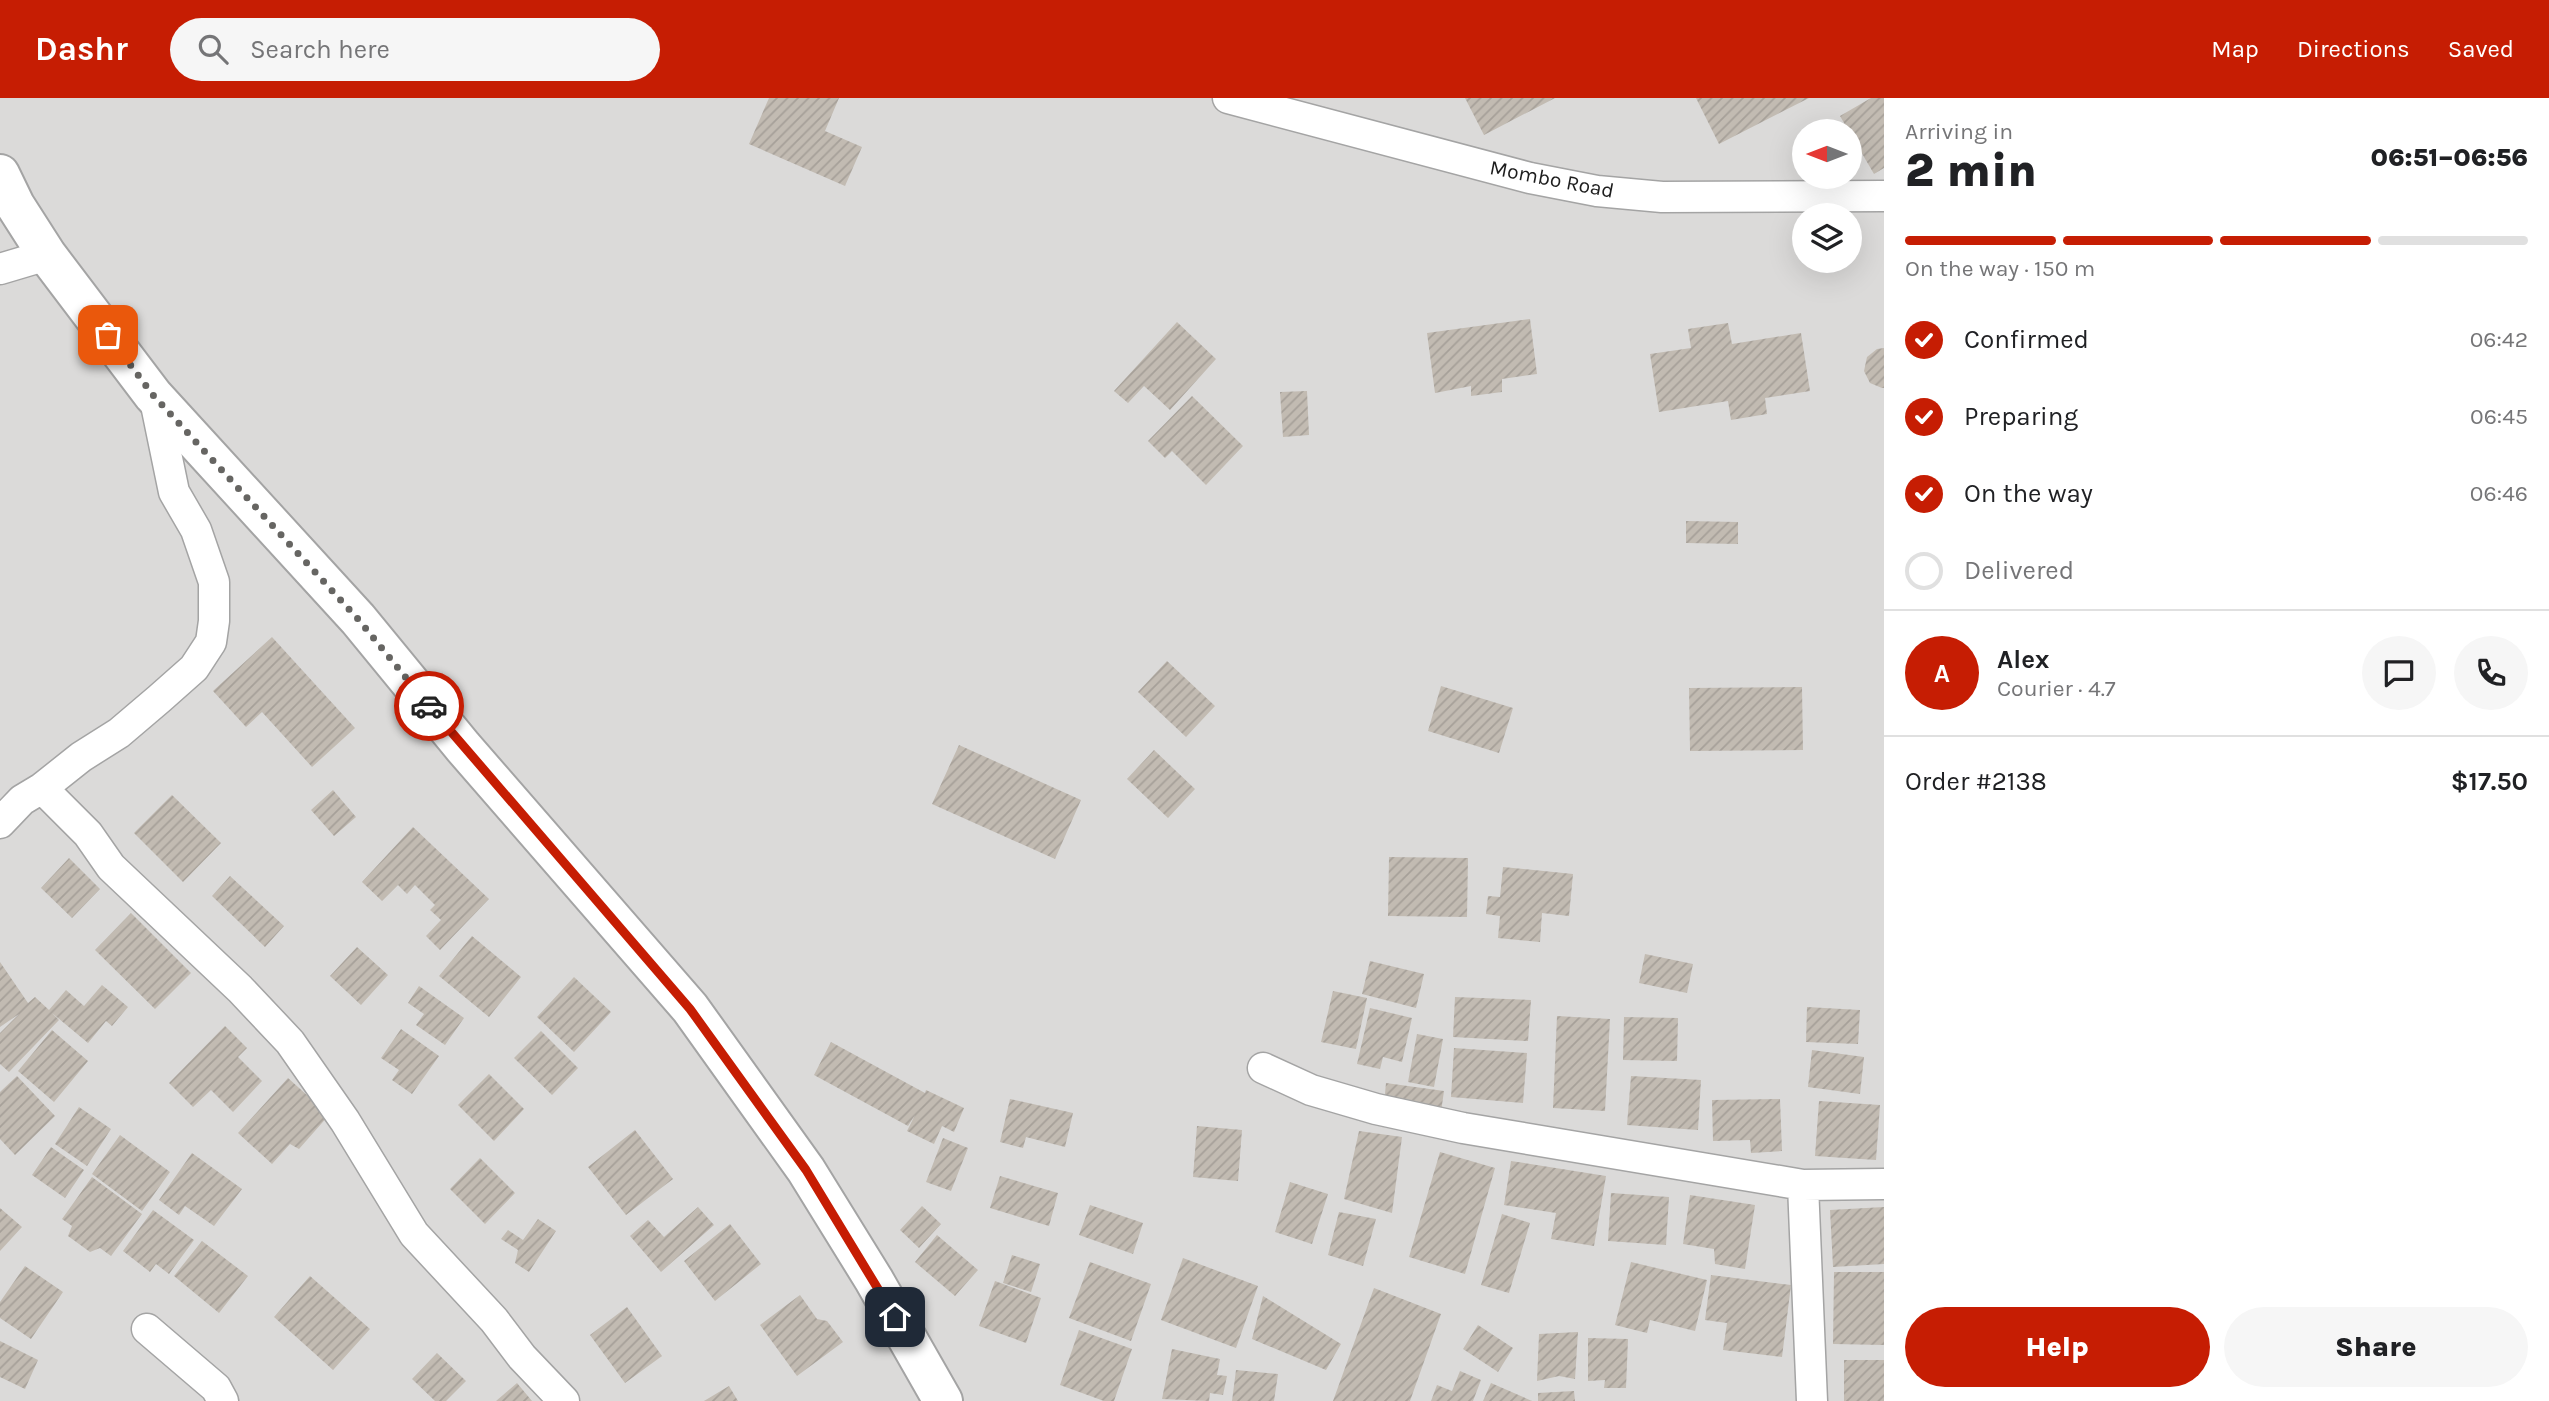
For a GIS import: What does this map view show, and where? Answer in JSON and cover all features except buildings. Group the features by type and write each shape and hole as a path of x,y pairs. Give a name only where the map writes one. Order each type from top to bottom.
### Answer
{"street":[{"name":"Mombo Road","path":"1228,98 1530,178 1597,191 1662,197 1884,196"},
{"path":"0,174 15,205 47,255 153,395 358,619 463,747 690,1009 806,1170 943,1401"},
{"path":"0,270 47,255"},
{"path":"0,823 22,800 42,788 80,757 119,733 159,699 194,668 211,642 214,582 196,530 174,492 153,395"},
{"path":"42,788 88,834 111,867 240,989 290,1042 345,1121 414,1234 564,1401"},
{"path":"1263,1068 1311,1090 1376,1109 1463,1128 1803,1185 1884,1184"},
{"path":"1803,1185 1812,1401"},
{"path":"147,1329 216,1388 223,1401"}],"shaded area":[{"path":"0,98 1884,98 1884,1401 0,1401"}],"way so far":[{"path":"108,335 153,395 358,619 429,706"}],"route":[{"path":"429,706 690,1009 806,1170 895,1317"}]}
